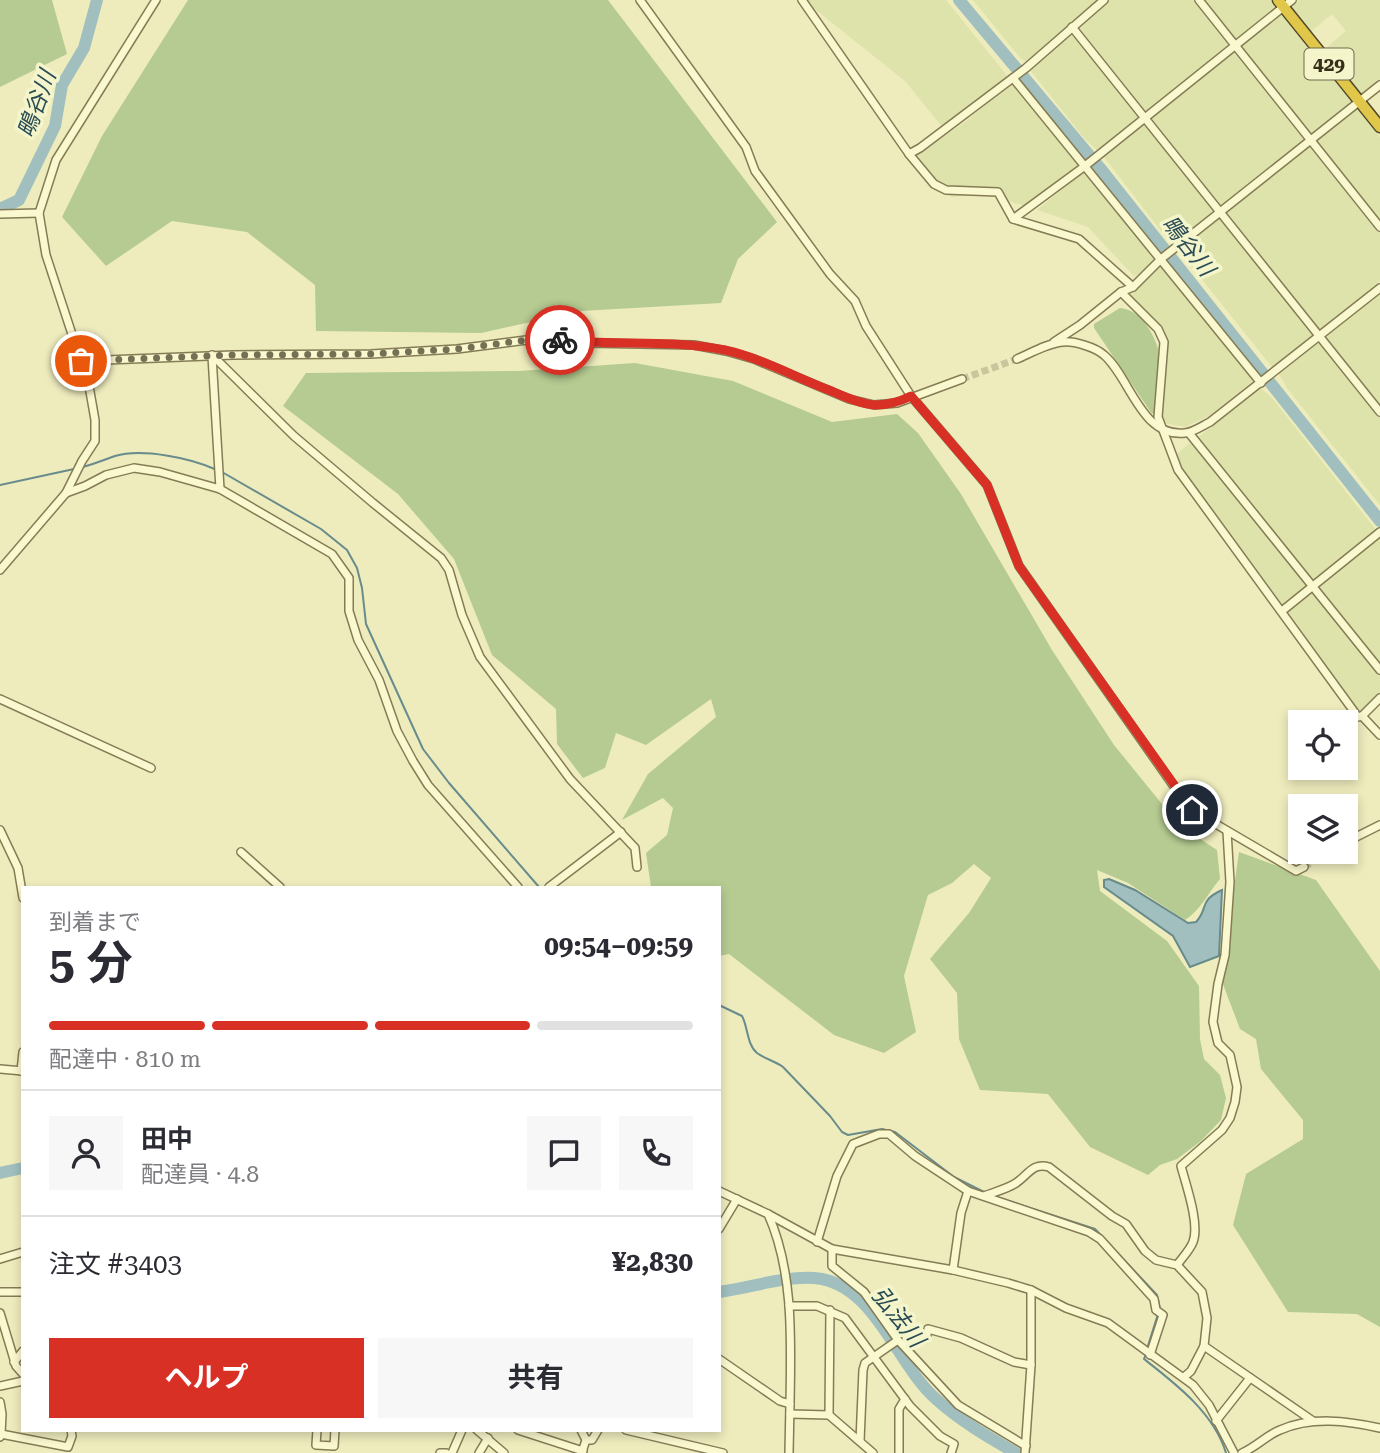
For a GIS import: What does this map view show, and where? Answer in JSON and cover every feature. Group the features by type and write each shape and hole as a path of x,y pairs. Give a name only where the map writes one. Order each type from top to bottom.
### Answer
{"highway":[{"name":"429","path":"1284,2 1380,127"}],"street":[{"path":"0,570 66,492 94,441 95,420 89,386 46,254 38,213 57,160 156,0"},
{"path":"640,0 746,147 755,171 830,274 855,302 866,326 911,396 987,485 1019,566 1185,802 1192,810 1296,871 1304,867"},
{"path":"802,0 909,154 933,184 946,190 998,192 1013,219 1079,239 1133,287"},
{"path":"909,154 1013,78 1104,0"},
{"path":"1199,0 1380,227"},
{"path":"1013,219 1236,46 1284,2"},
{"path":"1072,27 1380,412"},
{"path":"1013,78 1261,383"},
{"path":"1047,347 1121,292 1133,287 1161,259 1380,85"},
{"path":"0,214 38,213"},
{"path":"1161,428 1189,433 1210,422 1380,288"},
{"path":"1121,292 1158,329 1164,342 1158,406 1161,428"},
{"path":"81,361 212,355 371,354 457,349 542,338 587,343 694,345 726,351 754,359 849,399 874,405 897,403 962,379"},
{"path":"1017,359 1062,342 1077,344 1103,354 1137,406 1161,428 1178,470 1359,717 1362,716 1380,735"},
{"path":"212,355 220,489"},
{"path":"212,355 294,436 441,558 449,570 462,615 480,657 570,779 635,848 637,867"},
{"path":"1189,433 1380,670"},
{"path":"66,492 106,475 134,468 160,472 220,489 332,554 349,578 349,611 358,640 379,680 397,731 413,761 428,785 517,886"},
{"path":"1282,611 1380,532"},
{"path":"1362,716 1380,698"},
{"path":"0,699 151,768"},
{"path":"1358,836 1380,825"},
{"path":"0,830 18,868 21,886"},
{"path":"1177,1265 1193,1244 1195,1234 1189,1193 1181,1166 1226,1124 1235,1102 1237,1087 1230,1055 1218,1042 1213,1022 1225,955 1230,881 1227,831"},
{"path":"549,886 621,832"},
{"path":"241,852 279,886"},
{"path":"0,1069 21,1071"},
{"path":"817,1242 837,1176 853,1144 879,1134 889,1134 915,1156 968,1191 1089,1232 1113,1252 1154,1299 1160,1313 1150,1355"},
{"path":"984,1196 1016,1184 1041,1164 1049,1167 1126,1224 1145,1251 1156,1260 1177,1265 1202,1292 1207,1318 1204,1346 1191,1371 1184,1377"},
{"path":"953,1270 961,1213 968,1191"},
{"path":"721,1192 832,1249 953,1270 1031,1290 1066,1308 1108,1323 1184,1377 1209,1405 1234,1453"},
{"path":"721,1226 737,1199"},
{"path":"768,1214 778,1237 792,1340 789,1453"},
{"path":"832,1249 832,1266 863,1292 902,1343 958,1405 1025,1450 1031,1365 1031,1290"},
{"path":"0,1259 21,1253"},
{"path":"0,1292 21,1292"},
{"path":"789,1306 817,1306 845,1318 905,1399 940,1436 954,1444 951,1453"},
{"path":"829,1415 830,1310"},
{"path":"0,1313 14,1362 21,1371"},
{"path":"860,1441 865,1363 888,1348 926,1339 928,1329 961,1338 1014,1362 1031,1365"},
{"path":"1204,1346 1313,1422"},
{"path":"14,1362 21,1353"},
{"path":"721,1360 780,1401 790,1404"},
{"path":"1216,1421 1250,1378"},
{"path":"0,1386 21,1381"},
{"path":"899,1453 899,1409 905,1399"},
{"path":"0,1402 1,1436 68,1447 71,1432"},
{"path":"790,1414 829,1415 873,1453"},
{"path":"1242,1453 1279,1430 1313,1422 1349,1421 1380,1428"},
{"path":"317,1432 316,1445 334,1446 335,1432"},
{"path":"452,1453 461,1432"},
{"path":"480,1432 503,1453"},
{"path":"479,1453 491,1432"},
{"path":"523,1432 582,1452 586,1440 581,1432"},
{"path":"544,1440 546,1432"},
{"path":"586,1440 592,1440 597,1432"},
{"path":"634,1432 723,1453"},
{"path":"440,1453 446,1453"}],"green space":[{"path":"0,0 52,0 67,54 0,87"},
{"path":"188,0 608,0 777,222 738,259 721,303 581,311 481,333 316,331 315,285 247,232 172,221 106,266 62,217 102,136"},
{"path":"806,0 946,0 1009,78 944,129 905,81"},
{"path":"973,0 1101,0 1027,62 1021,59"},
{"path":"1108,0 1195,0 1231,45 1145,113 1076,26"},
{"path":"1203,0 1270,0 1276,7 1237,40"},
{"path":"1299,0 1380,0 1380,81 1363,94 1359,93 1324,50 1346,31 1332,14 1310,32 1290,8"},
{"path":"1281,14 1352,102 1312,135 1241,49 1241,46"},
{"path":"1071,31 1140,117 1098,151 1084,138 1031,71 1031,68"},
{"path":"1236,50 1306,139 1223,206 1219,206 1150,118"},
{"path":"1013,82 1081,164 1028,207 996,197 951,197 913,153 965,122"},
{"path":"1357,109 1380,137 1380,222 1316,143"},
{"path":"1144,123 1215,211 1175,244 1168,240 1104,157"},
{"path":"1310,146 1380,230 1380,281 1321,328 1317,328 1227,217 1227,212"},
{"path":"1083,172 1151,250 1155,258 1138,275 1134,276 1088,227 1037,210"},
{"path":"1220,218 1312,332 1312,335 1272,367 1180,252"},
{"path":"1159,266 1164,266 1254,380 1209,416 1185,427 1163,423 1160,398 1166,365 1161,345 1155,329 1127,298"},
{"path":"1380,294 1380,408 1326,336"},
{"path":"1120,308 1137,315 1155,339 1161,379 1155,413 1152,414 1094,328 1094,324"},
{"path":"1317,343 1322,343 1380,416 1380,505 1287,388 1279,374"},
{"path":"635,363 733,381 832,422 897,414 918,433 961,494 1052,650 1114,745 1179,825 1217,850 1220,879 1200,906 1185,920 1128,883 1097,870 1100,891 1167,941 1199,986 1200,1039 1204,1059 1220,1075 1226,1098 1221,1120 1201,1141 1177,1159 1160,1165 1148,1175 1090,1147 1048,1094 980,1090 959,1039 957,993 930,959 969,913 991,878 974,864 952,883 928,895 904,976 916,1032 884,1053 834,1035 729,954 721,956 721,886 651,886 646,853 667,835 673,808 663,798 622,820 648,774 716,717 711,699 646,745 616,733 605,768 583,778 557,744 556,709 492,655 454,559 398,494 283,406 306,373 519,371"},
{"path":"1261,388 1273,399 1376,530 1376,533 1313,582 1197,438"},
{"path":"1192,441 1309,586 1282,607 1180,468 1177,454"},
{"path":"1380,537 1380,666 1318,587"},
{"path":"1313,590 1380,674 1380,695 1361,714 1285,612"},
{"path":"1239,852 1316,880 1380,971 1380,1327 1357,1314 1288,1312 1233,1225 1246,1174 1303,1139 1303,1120 1261,1069 1256,1039 1240,1029 1221,979"}],"water":[{"path":"1109,879 1135,890 1188,923 1196,922 1207,901 1222,890 1219,956 1190,967 1173,936 1104,887 1104,880"}],"waterway":[{"name":"鴫谷川","path":"0,209 19,200 55,126 62,85 84,48 97,0"},
{"name":"鴫谷川","path":"959,0 1100,168 1380,521"},
{"path":"83,467 115,456 139,453 180,458 217,470"},
{"path":"0,485 74,469"},
{"path":"222,472 321,529 347,550 357,568 366,624 423,749 538,886"},
{"path":"721,1006 742,1016 754,1050 783,1067 842,1132 848,1135 882,1129 895,1132 954,1177 986,1193"},
{"name":"弘法川","path":"0,1173 21,1168"},
{"path":"994,1196 1095,1229 1157,1295 1160,1309"},
{"name":"弘法川","path":"721,1292 790,1279 814,1278 835,1283 853,1294 868,1309 908,1366 936,1399 964,1421 1016,1453"},
{"path":"1147,1349 1158,1314"},
{"path":"1146,1354 1144,1359 1181,1389 1203,1412 1213,1425 1226,1453"}],"tunnel":[{"path":"962,379 1017,359"},
{"path":"1304,867 1309,864"}],"way so far":[{"path":"81,361 233,355 371,354 457,349 542,338 560,340"}],"route":[{"path":"560,340 694,345 754,359 849,399 874,405 897,403 911,396 987,485 1019,566 1192,810"}]}
